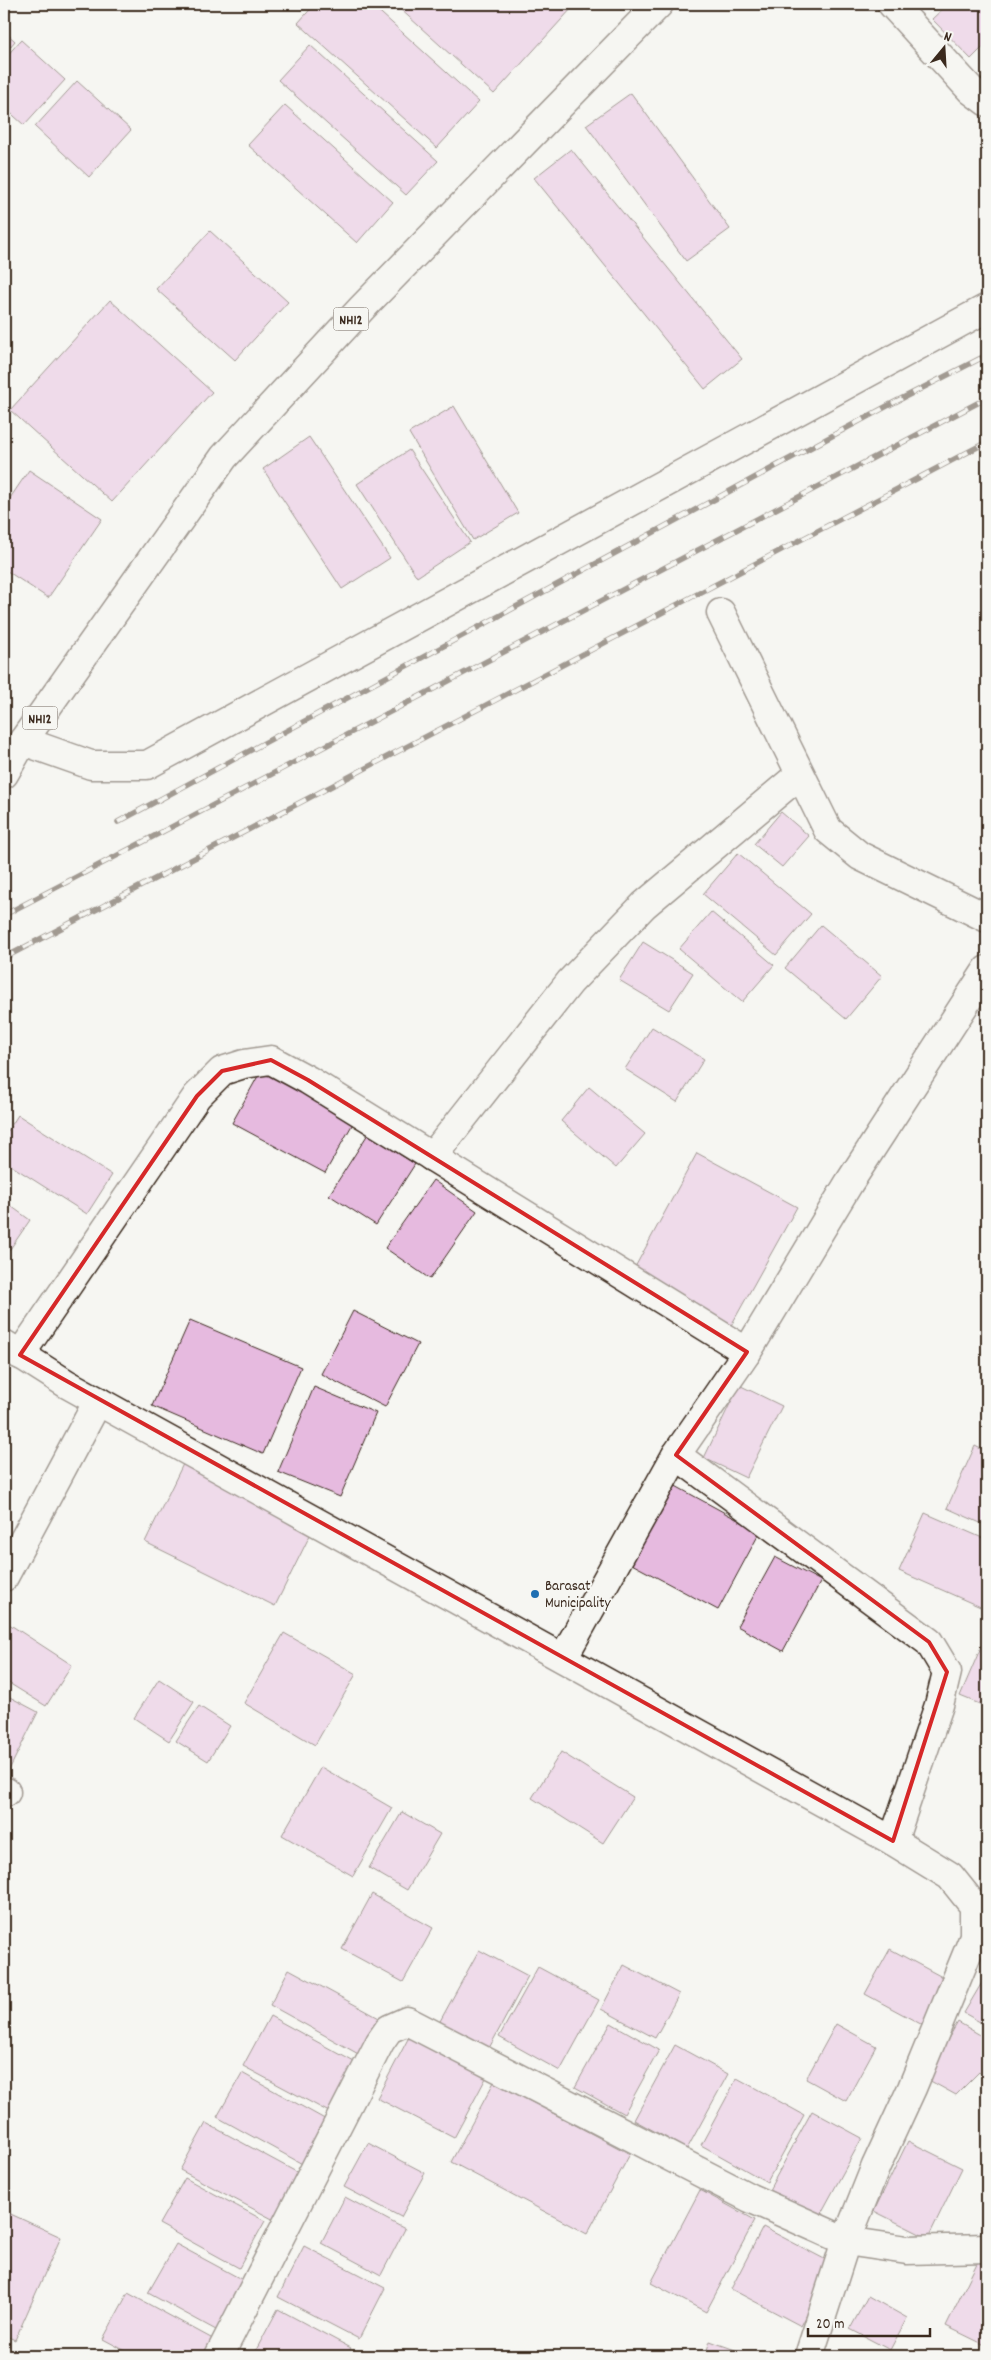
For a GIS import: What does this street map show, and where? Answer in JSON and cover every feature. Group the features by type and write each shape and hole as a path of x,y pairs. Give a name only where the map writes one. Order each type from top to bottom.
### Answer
{"main road":[{"name":"NH12","path":"4,774 23,741 224,457 362,308 659,4"},
{"path":"892,4 971,90 987,102"},
{"path":"23,741 91,764 147,765 987,308"},
{"path":"721,613 799,775 828,830 860,856 987,918"},
{"path":"432,1157 570,982 644,905 799,775"},
{"path":"563,1658 676,1456 748,1352 849,1183 987,970"},
{"path":"748,1352 308,1080 271,1060 244,1064 222,1071 197,1096 12,1350 98,1401 893,1842 987,1898"},
{"path":"4,1577 98,1401"},
{"path":"676,1456 929,1642 947,1672 939,1705 893,1842"},
{"path":"809,2356 846,2242 876,2166 912,2088 974,1937 974,1906 950,1876"},
{"path":"219,2356 380,2042 389,2029 407,2021 750,2198 846,2242 907,2250 987,2248"}],"highlighted area":[{"path":"271,1060 308,1080 747,1352 676,1455 929,1642 947,1672 893,1841 20,1355 197,1096 222,1071"}],"building":[{"path":"315,4 371,4 479,102 437,148 298,23"},
{"path":"400,4 568,4 572,8 494,94 398,7"},
{"path":"948,4 987,4 987,43 971,59 932,19"},
{"path":"4,31 15,41 4,54"},
{"path":"21,40 65,80 24,125 4,107 4,59"},
{"path":"310,45 438,161 406,195 278,80"},
{"path":"77,81 131,130 89,177 35,127"},
{"path":"631,93 730,229 686,261 586,125"},
{"path":"285,105 393,202 357,243 248,145"},
{"path":"571,149 742,359 705,389 534,178"},
{"path":"210,231 288,302 235,360 156,289"},
{"path":"110,300 212,392 112,502 10,410"},
{"path":"454,406 518,513 473,540 409,433"},
{"path":"309,437 390,558 342,589 263,469"},
{"path":"409,450 470,542 417,577 357,484"},
{"path":"29,470 102,519 48,598 4,569 4,507"},
{"path":"781,812 809,836 782,867 754,844"},
{"path":"738,853 811,914 776,955 703,894"},
{"path":"711,912 774,965 742,1002 679,949"},
{"path":"821,925 882,976 846,1019 785,968"},
{"path":"643,942 693,973 669,1010 619,980"},
{"path":"652,1027 704,1059 677,1102 625,1069"},
{"path":"263,1067 356,1118 325,1173 232,1123"},
{"path":"589,1087 645,1134 616,1168 561,1121"},
{"path":"18,1115 112,1175 87,1214 4,1161 4,1137"},
{"path":"368,1134 415,1164 376,1225 329,1195"},
{"path":"697,1153 797,1207 728,1331 634,1269"},
{"path":"433,1180 477,1211 430,1279 385,1248"},
{"path":"4,1201 30,1220 4,1258"},
{"path":"353,1311 418,1344 385,1407 321,1374"},
{"path":"190,1320 301,1367 263,1454 152,1406"},
{"path":"739,1385 782,1406 746,1478 704,1458"},
{"path":"314,1387 376,1413 340,1497 278,1472"},
{"path":"975,1446 987,1452 987,1526 947,1508"},
{"path":"184,1462 314,1527 275,1606 145,1542"},
{"path":"670,1483 760,1532 718,1610 628,1562"},
{"path":"925,1513 987,1540 987,1604 985,1609 899,1571"},
{"path":"775,1557 821,1581 783,1651 737,1626"},
{"path":"9,1624 72,1665 46,1706 4,1680 4,1633"},
{"path":"284,1633 356,1674 315,1745 244,1703"},
{"path":"987,1633 987,1707 960,1696"},
{"path":"159,1679 194,1702 169,1741 134,1718"},
{"path":"4,1694 38,1712 7,1774 4,1773"},
{"path":"199,1706 230,1726 208,1761 176,1741"},
{"path":"561,1752 633,1797 603,1843 532,1798"},
{"path":"321,1767 392,1808 353,1876 282,1835"},
{"path":"402,1812 440,1834 407,1890 369,1868"},
{"path":"372,1894 433,1928 403,1982 342,1949"},
{"path":"890,1949 955,1984 930,2029 865,1994"},
{"path":"479,1950 528,1976 488,2050 439,2023"},
{"path":"624,1965 679,1994 655,2038 601,2009"},
{"path":"538,1967 599,2000 560,2071 499,2037"},
{"path":"289,1969 381,2019 362,2056 270,2005"},
{"path":"987,1974 987,2026 964,2013"},
{"path":"270,2016 356,2063 329,2112 243,2066"},
{"path":"958,2022 987,2039 987,2064 956,2095 925,2078"},
{"path":"611,2023 659,2050 624,2114 575,2087"},
{"path":"836,2024 876,2046 846,2101 806,2079"},
{"path":"409,2037 486,2078 454,2138 377,2098"},
{"path":"675,2045 728,2074 687,2149 634,2120"},
{"path":"242,2073 330,2122 306,2166 217,2117"},
{"path":"737,2078 804,2115 767,2182 701,2145"},
{"path":"494,2082 630,2154 587,2234 451,2162"},
{"path":"812,2111 862,2138 819,2217 769,2190"},
{"path":"206,2123 302,2175 276,2221 180,2170"},
{"path":"908,2141 962,2168 928,2238 874,2211"},
{"path":"368,2143 425,2173 401,2217 344,2187"},
{"path":"185,2178 265,2221 239,2268 159,2224"},
{"path":"700,2190 755,2220 706,2312 651,2283"},
{"path":"345,2197 405,2229 381,2275 321,2243"},
{"path":"4,2211 61,2237 15,2340 4,2335"},
{"path":"763,2227 834,2264 801,2326 731,2289"},
{"path":"176,2244 254,2286 227,2336 148,2293"},
{"path":"304,2246 385,2288 359,2339 278,2297"},
{"path":"979,2259 987,2263 987,2346 946,2326"},
{"path":"128,2293 222,2344 216,2356 135,2356 103,2339"},
{"path":"868,2296 907,2318 890,2350 850,2329"},
{"path":"278,2309 351,2348 346,2356 263,2356 255,2352"},
{"path":"710,2341 752,2356 705,2356"}],"railway":[{"path":"118,822 891,404 987,355"},
{"path":"4,915 987,398"},
{"path":"4,958 987,442"}],"place":[{"name":"Barasat Municipality","path":"535,1594"}]}
